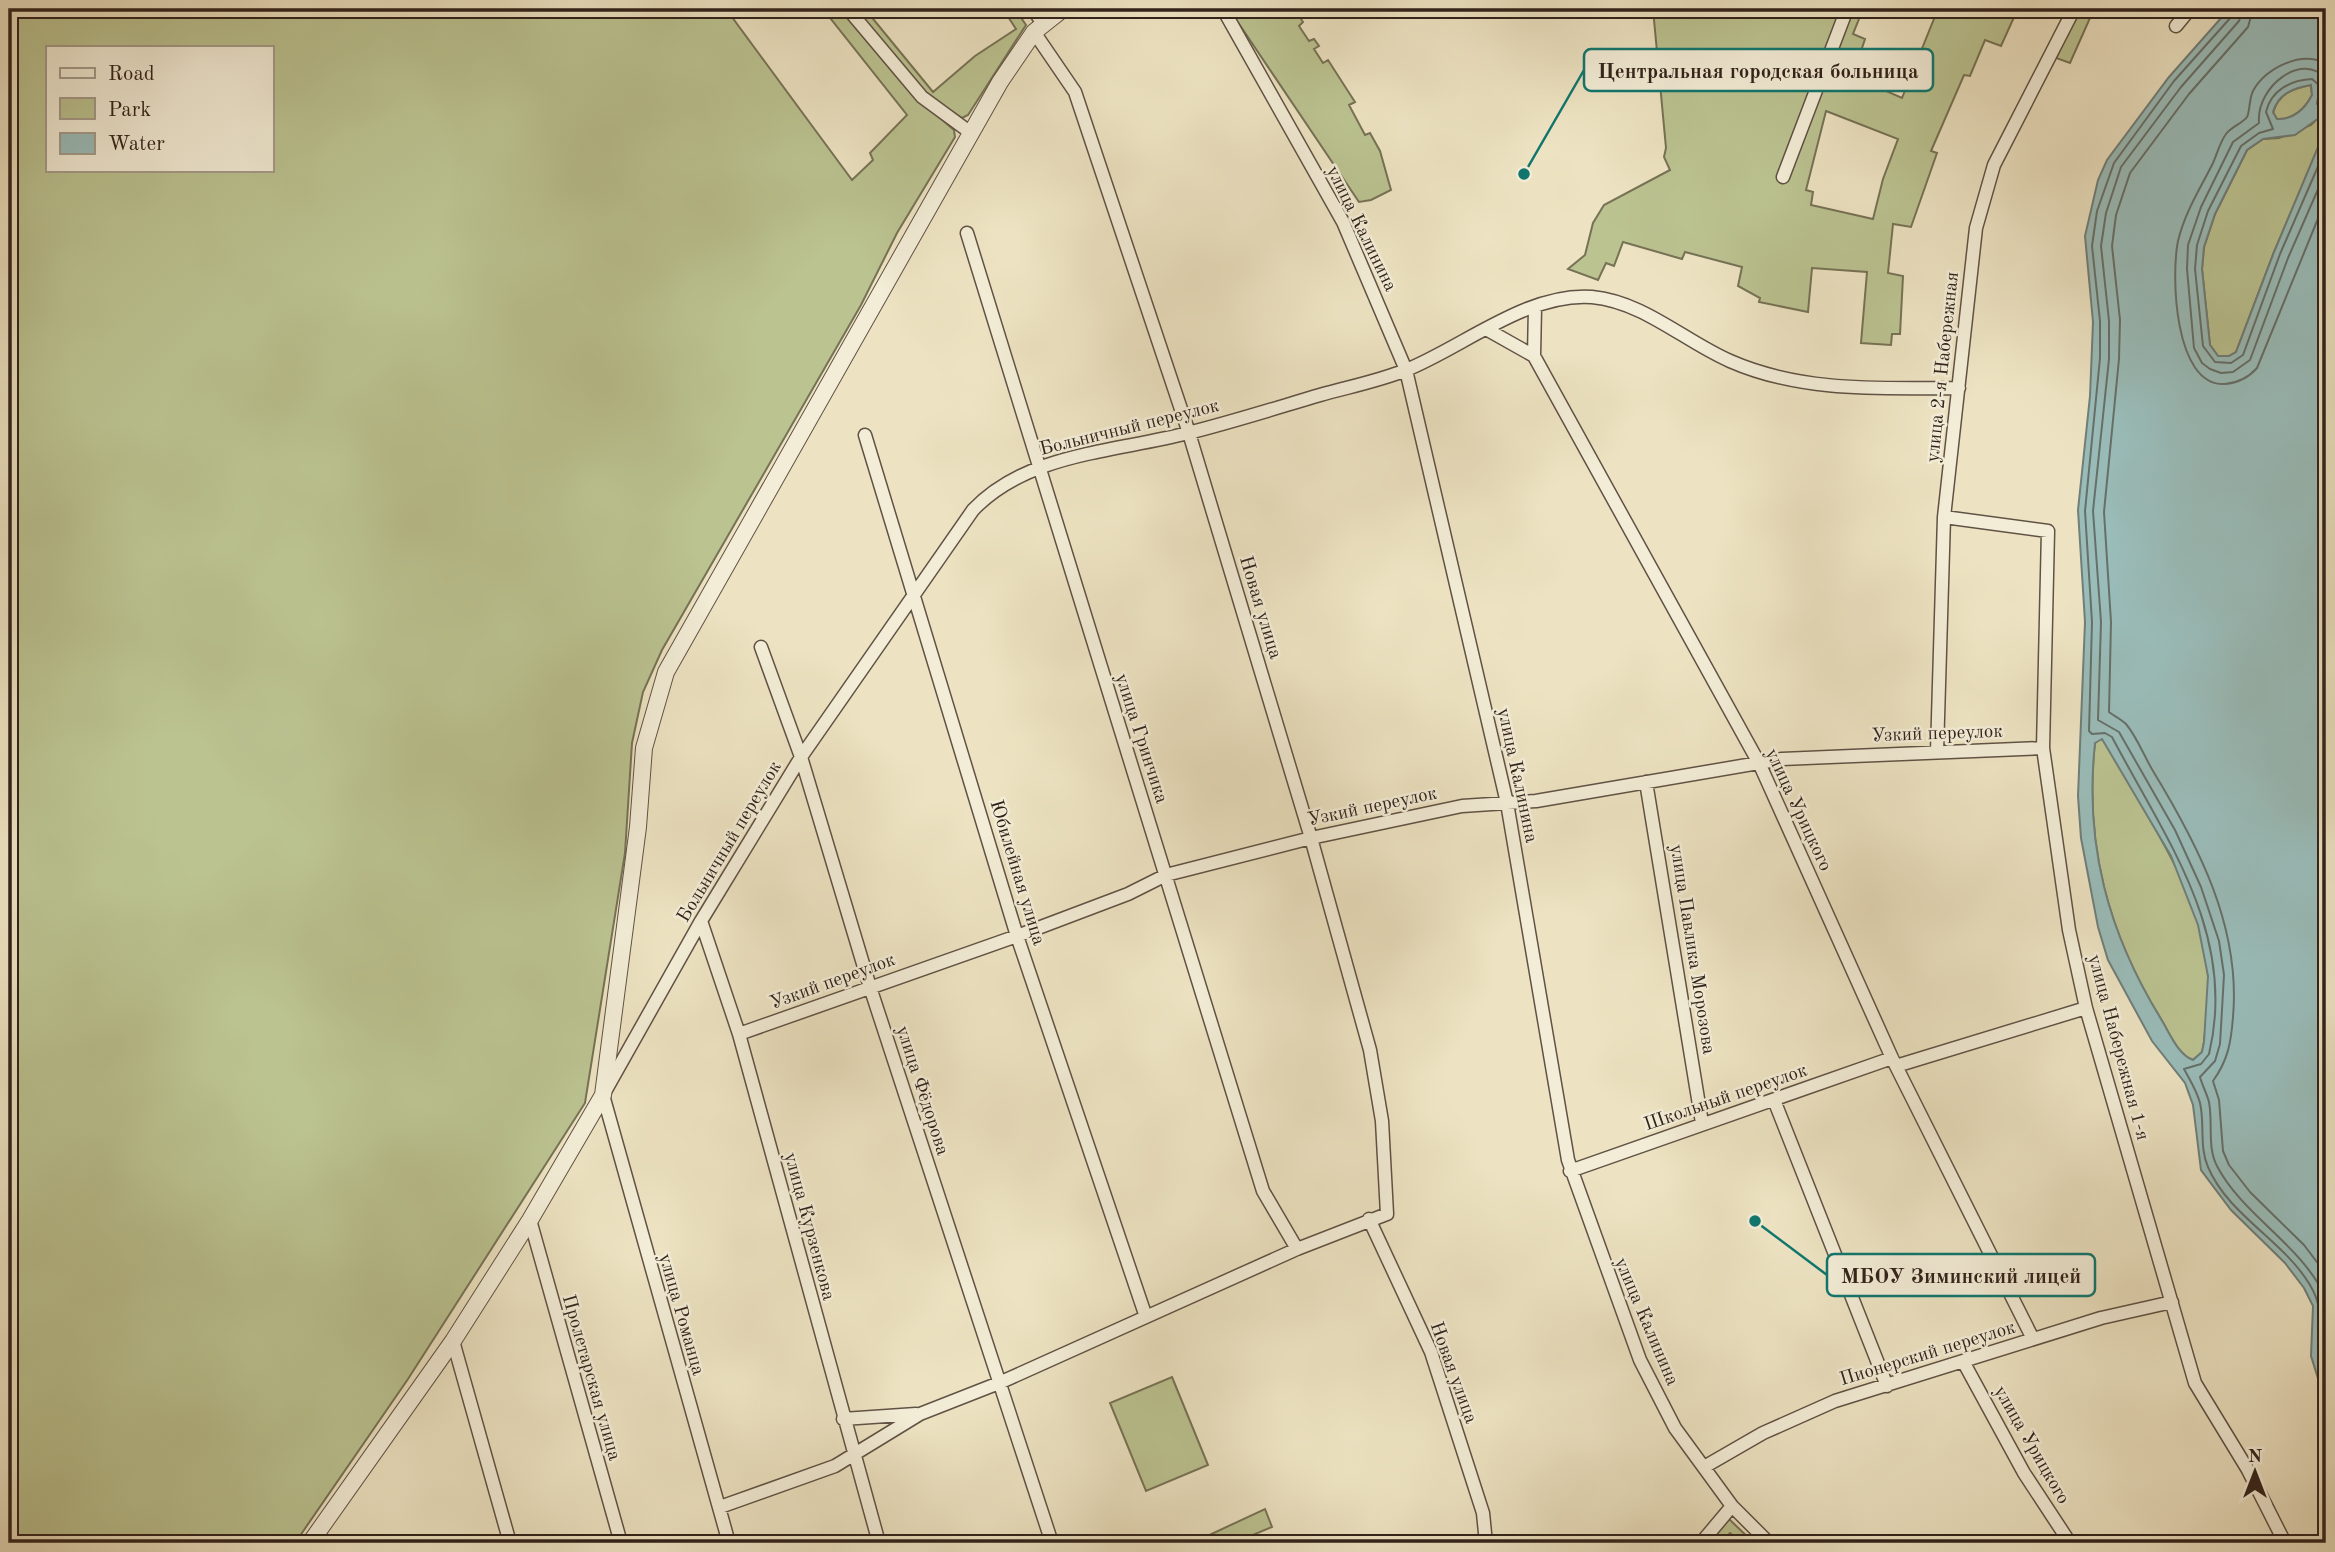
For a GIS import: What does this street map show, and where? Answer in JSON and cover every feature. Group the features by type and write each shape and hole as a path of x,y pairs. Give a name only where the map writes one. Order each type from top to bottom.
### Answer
{"street":[{"path":"849,9 922,97 971,133"},
{"name":"Новая улица","path":"1033,9 1039,28 1076,92 1189,433 1311,838 1370,1051 1382,1121 1387,1214 1369,1219 1431,1352 1483,1513 1486,1543"},
{"path":"310,1543 453,1341 530,1220 603,1095 638,827 644,748 666,672 971,133 1039,28 1063,9"},
{"name":"улица Калинина","path":"1223,9 1343,222 1406,370 1507,803 1570,1171 1640,1360 1675,1428 1732,1506 1769,1543"},
{"path":"1783,177 1847,9"},
{"name":"улица 2-я Набережная","path":"1937,751 1944,517 1976,228 1994,165 2074,9"},
{"path":"2176,26 2190,9"},
{"name":"улица Гринчика","path":"967,233 1037,467 1167,875 1263,1191 1297,1249"},
{"name":"Больничный переулок","path":"603,1095 701,921 801,757 972,510 1007,480 1037,467 1189,433 1406,370 1535,307 1570,297 1614,301 1687,336 1729,361 1806,384 1841,388 1959,388"},
{"path":"1486,329 1534,356 1535,307"},
{"name":"улица Урицкого","path":"1534,356 1760,765 1894,1062 2033,1339"},
{"name":"Юбилейная улица","path":"865,435 915,592 1017,936 1146,1317"},
{"name":"улица Набережная 1-я","path":"1944,517 2048,531 2043,748 2069,930 2086,1007 2195,1382 2248,1470 2285,1543"},
{"name":"улица Фёдорова","path":"761,647 801,757 870,987 1052,1543"},
{"name":"Узкий переулок","path":"739,1034 1017,936 1128,894 1167,875 1311,838 1462,806 1507,803 1760,765 1782,759 2043,748"},
{"name":"улица Павлика Морозова","path":"1646,782 1702,1123"},
{"name":"улица Курзенкова","path":"701,921 739,1034 879,1543"},
{"name":"Школьный переулок","path":"1570,1171 1774,1100 1894,1062 2086,1007"},
{"name":"улица Романца","path":"603,1095 729,1543"},
{"path":"1774,1100 1887,1386"},
{"path":"720,1507 835,1466 920,1414 999,1384 1369,1219"},
{"name":"Пролетарская улица","path":"530,1220 621,1543"},
{"name":"Пионерский переулок","path":"1704,1467 1763,1433 1835,1401 1964,1363 2033,1339 2172,1302"},
{"path":"453,1341 510,1543"},
{"name":"улица Урицкого","path":"1964,1363 2024,1474 2070,1543"},
{"path":"843,1419 920,1414"},
{"path":"1701,1543 1732,1506"}],"green space":[{"path":"9,9 726,9 852,180 873,160 870,153 907,115 823,9 840,9 910,92 954,130 955,137 897,233 861,305 662,650 643,692 632,743 625,853 585,1103 408,1379 295,1543 9,1543"},
{"path":"851,9 865,9 933,92 975,56 1016,29 1003,9 1015,9 1026,25 968,115 962,118 921,92"},
{"path":"1229,9 1287,9 1290,12 1295,9 1303,22 1299,26 1309,41 1314,39 1319,46 1314,49 1323,63 1328,60 1355,102 1349,105 1365,135 1370,133 1380,151 1391,190 1371,200 1359,202"},
{"path":"1653,9 1863,9 1853,34 1865,39 1858,60 1870,63 1863,81 1902,98 1938,9 1998,9 2015,15 2001,46 1985,40 1970,76 1964,75 1931,151 1937,153 1911,227 1893,224 1888,273 1903,276 1900,334 1892,334 1891,345 1861,343 1867,272 1812,268 1808,312 1759,302 1760,298 1738,286 1742,267 1685,252 1682,259 1623,242 1614,266 1606,263 1598,280 1568,269 1585,255 1593,223 1604,205 1670,170 1664,157 1666,148","holes":["1826,111 1898,139 1883,179 1873,219 1811,205 1813,192 1806,190"]},
{"path":"2077,9 2094,9 2070,63 2056,58"},
{"path":"2311,85 2312,95 2302,109 2288,118 2277,119 2273,113 2282,97 2292,90"},
{"path":"2326,113 2323,138 2274,252 2236,352 2229,356 2218,356 2210,345 2202,269 2204,247 2215,214 2247,150 2263,139 2279,138 2311,125"},
{"path":"2100,739 2106,741 2170,855 2196,915 2205,946 2208,993 2204,1042 2202,1052 2193,1060 2174,1042 2142,987 2114,921 2104,887 2093,817 2095,743"},
{"path":"1172,1377 1208,1465 1146,1491 1110,1403"},
{"path":"1265,1509 1272,1527 1243,1539 1244,1543 1207,1543 1205,1537"},
{"path":"1729,1519 1754,1543 1743,1543 1730,1533 1721,1543 1709,1543"}],"water":[{"path":"2229,9 2326,9 2326,113 2295,135 2263,139 2247,150 2215,214 2204,247 2202,269 2210,345 2218,356 2229,356 2236,352 2326,128 2326,1404 2311,1356 2313,1306 2304,1288 2285,1263 2231,1210 2201,1170 2193,1105 2185,1083 2152,1041 2108,960 2098,927 2081,838 2078,796 2085,622 2078,510 2090,396 2093,322 2085,236 2098,180 2107,160 2169,77","holes":["2311,85 2312,95 2306,105 2293,116 2277,119 2273,112 2282,96","2102,739 2171,856 2198,925 2208,976 2204,1042 2202,1052 2193,1060 2174,1042 2142,987 2114,921 2104,887 2093,817 2095,743"]}],"place":[{"name":"Центральная городская больница","path":"1524,174"},
{"name":"МБОУ Зиминский лицей","path":"1755,1221"}]}
